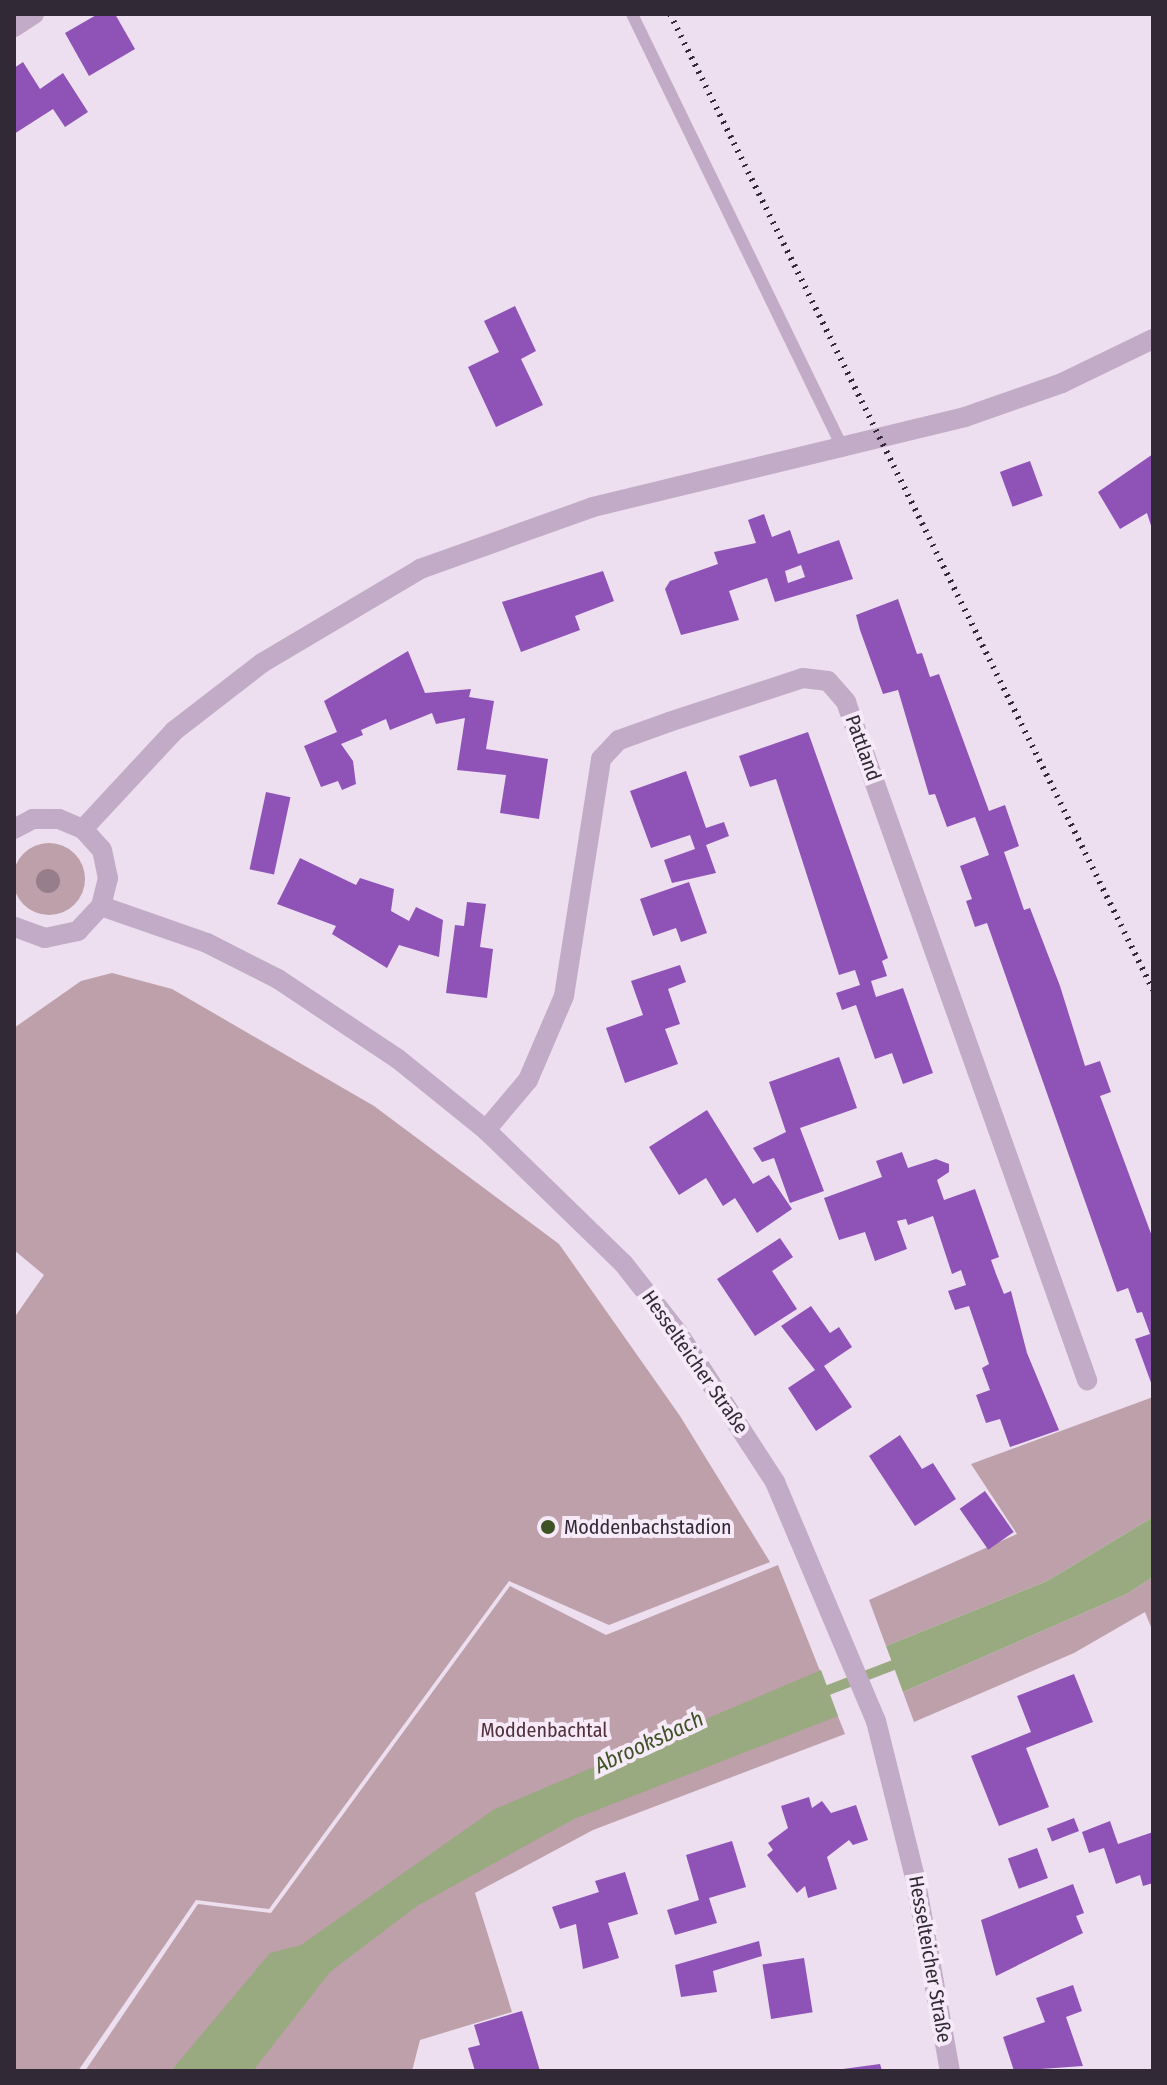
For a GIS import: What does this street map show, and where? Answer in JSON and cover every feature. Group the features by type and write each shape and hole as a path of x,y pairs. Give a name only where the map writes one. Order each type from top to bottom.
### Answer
{"street":[{"path":"14,27 34,14"},
{"path":"83,829 174,731 262,663 420,569 593,507 844,450 1062,383 1153,339"},
{"name":"Pattland","path":"486,1130 528,1080 564,996 601,759 619,740 669,722 803,678 828,681 846,702 1087,1380"},
{"path":"14,829 33,819 59,819 83,829 102,850 108,878 101,906 78,931 45,938 14,927"},
{"name":"Hesselteicher Straße","path":"101,906 207,943 296,988 486,1130 623,1263 678,1333 775,1482 850,1651 876,1721 915,1877 950,2071"}],"lane":[{"path":"632,14 844,450"}],"green space":[{"path":"49,843 69,849 79,859 85,879 79,899 69,909 49,915 29,909 19,899 13,879 19,859 29,849"},
{"path":"112,973 172,989 374,1106 559,1244 680,1416 770,1562 609,1625 509,1581 269,1909 196,1900 78,2071 14,2071 14,1318 44,1275 14,1250 14,1028 81,981"},
{"path":"1153,1397 1153,1517 1047,1581 886,1646 869,1600 1017,1534 971,1464"},
{"name":"Moddenbachtal","path":"778,1565 845,1734 593,1830 475,1893 512,2012 420,2040 412,2071 85,2071 198,1904 271,1913 510,1586 606,1635"},
{"path":"1153,1577 1153,1632 1145,1612 1074,1653 914,1722 903,1692 1127,1594"}],"shaded area":[{"path":"1153,1517 1153,1577 1127,1594 903,1692 886,1646 1047,1581"},
{"path":"821,1670 838,1716 574,1819 417,1906 330,1972 253,2071 171,2071 270,1953 301,1945 493,1810"}],"building":[{"path":"98,14 115,14 135,49 89,76 65,33"},
{"path":"23,62 40,89 63,73 88,112 65,127 53,109 14,134 14,68"},
{"path":"515,306 536,351 521,359 543,405 496,427 468,367 499,352 484,321"},
{"path":"1153,454 1153,532 1147,513 1120,529 1098,492"},
{"path":"1030,461 1043,496 1013,507 1000,472"},
{"path":"764,514 772,537 790,530 798,554 839,540 853,579 775,602 767,578 729,591 739,620 681,635 665,589 670,581 718,564 714,552 756,543 748,520","holes":["801,565 805,577 788,583 785,571"]},
{"path":"603,571 614,601 575,616 580,630 521,652 502,602"},
{"path":"898,599 917,654 922,653 930,677 939,674 989,811 1005,805 1019,846 1004,852 1024,910 1030,908 1060,986 1085,1066 1100,1061 1111,1092 1100,1096 1153,1239 1153,1388 1135,1339 1150,1334 1142,1312 1137,1313 1128,1288 1117,1292 987,923 975,927 966,901 972,899 960,866 989,855 975,817 947,827 935,794 929,795 898,690 883,694 860,630 856,615"},
{"path":"408,651 425,693 471,689 469,697 494,701 486,749 548,759 539,819 500,813 506,775 457,770 465,718 436,724 432,713 390,730 386,719 361,730 363,735 341,744 353,761 356,784 342,790 338,781 321,787 304,746 337,732 324,701"},
{"path":"808,732 888,958 882,961 887,976 871,981 876,997 903,988 933,1073 903,1084 892,1053 875,1059 856,1005 842,1010 836,993 860,985 855,970 839,975 776,779 750,787 739,756"},
{"path":"686,771 706,828 724,822 729,836 706,845 716,873 672,883 664,860 695,849 690,835 651,848 630,791"},
{"path":"266,792 290,797 274,874 250,869"},
{"path":"300,858 356,885 360,878 394,889 391,911 409,921 416,907 443,920 439,957 399,945 387,968 332,934 336,926 277,904"},
{"path":"689,882 707,933 681,942 676,928 653,936 640,899"},
{"path":"467,902 486,904 480,947 493,949 487,998 446,993 455,925 464,926"},
{"path":"680,965 686,982 668,989 680,1024 665,1029 678,1064 625,1083 606,1028 643,1015 631,981"},
{"path":"839,1057 857,1108 800,1128 824,1191 790,1203 774,1158 762,1162 753,1148 786,1132 769,1082"},
{"path":"707,1110 753,1184 769,1175 792,1209 757,1233 735,1198 723,1206 706,1178 679,1195 649,1147"},
{"path":"902,1152 908,1168 936,1159 949,1164 949,1172 937,1180 944,1200 975,1189 999,1257 991,1260 1004,1294 1011,1291 1027,1353 1059,1430 1010,1447 1000,1419 986,1423 976,1395 990,1390 982,1368 989,1364 969,1306 955,1310 948,1291 966,1285 961,1270 952,1274 933,1216 908,1225 906,1219 897,1221 907,1249 875,1261 865,1232 839,1240 824,1198 882,1177 876,1161"},
{"path":"780,1238 793,1257 772,1271 797,1309 755,1336 717,1279"},
{"path":"811,1306 830,1333 839,1327 852,1347 824,1366 852,1407 816,1431 788,1388 815,1370 781,1326"},
{"path":"900,1435 922,1469 933,1463 956,1499 915,1526 869,1456"},
{"path":"985,1491 1014,1532 988,1550 960,1509"},
{"path":"1074,1674 1093,1722 1026,1748 1049,1807 999,1826 971,1756 1031,1732 1017,1696"},
{"path":"809,1797 812,1808 822,1801 831,1813 856,1805 868,1840 853,1845 849,1840 827,1857 837,1889 808,1898 805,1886 797,1893 767,1855 773,1850 768,1843 788,1828 781,1806"},
{"path":"1074,1818 1079,1831 1052,1841 1047,1828"},
{"path":"1110,1821 1118,1844 1153,1832 1153,1883 1143,1886 1140,1875 1116,1884 1104,1848 1089,1853 1082,1832"},
{"path":"732,1841 746,1887 709,1898 717,1923 675,1935 667,1910 699,1900 686,1855"},
{"path":"1037,1848 1048,1878 1019,1889 1008,1859"},
{"path":"625,1872 638,1914 608,1923 619,1958 583,1969 576,1924 560,1929 552,1907 599,1892 595,1881"},
{"path":"1073,1884 1084,1913 1076,1916 1083,1933 996,1976 981,1920"},
{"path":"759,1941 762,1956 713,1971 717,1992 681,1997 675,1965"},
{"path":"804,1958 813,2012 771,2019 763,1965"},
{"path":"1073,1985 1082,2011 1066,2017 1083,2066 1014,2071 1003,2037 1045,2022 1036,1998"},
{"path":"522,2011 540,2071 475,2071 468,2048 480,2045 474,2025"},
{"path":"880,2064 882,2071 843,2071 843,2069"}],"waterway":[{"name":"Abrooksbach","path":"818,1694 904,1661"}],"railway":[{"path":"670,14 1153,990"}],"place":[{"name":"Moddenbachstadion","path":"548,1527"}]}
